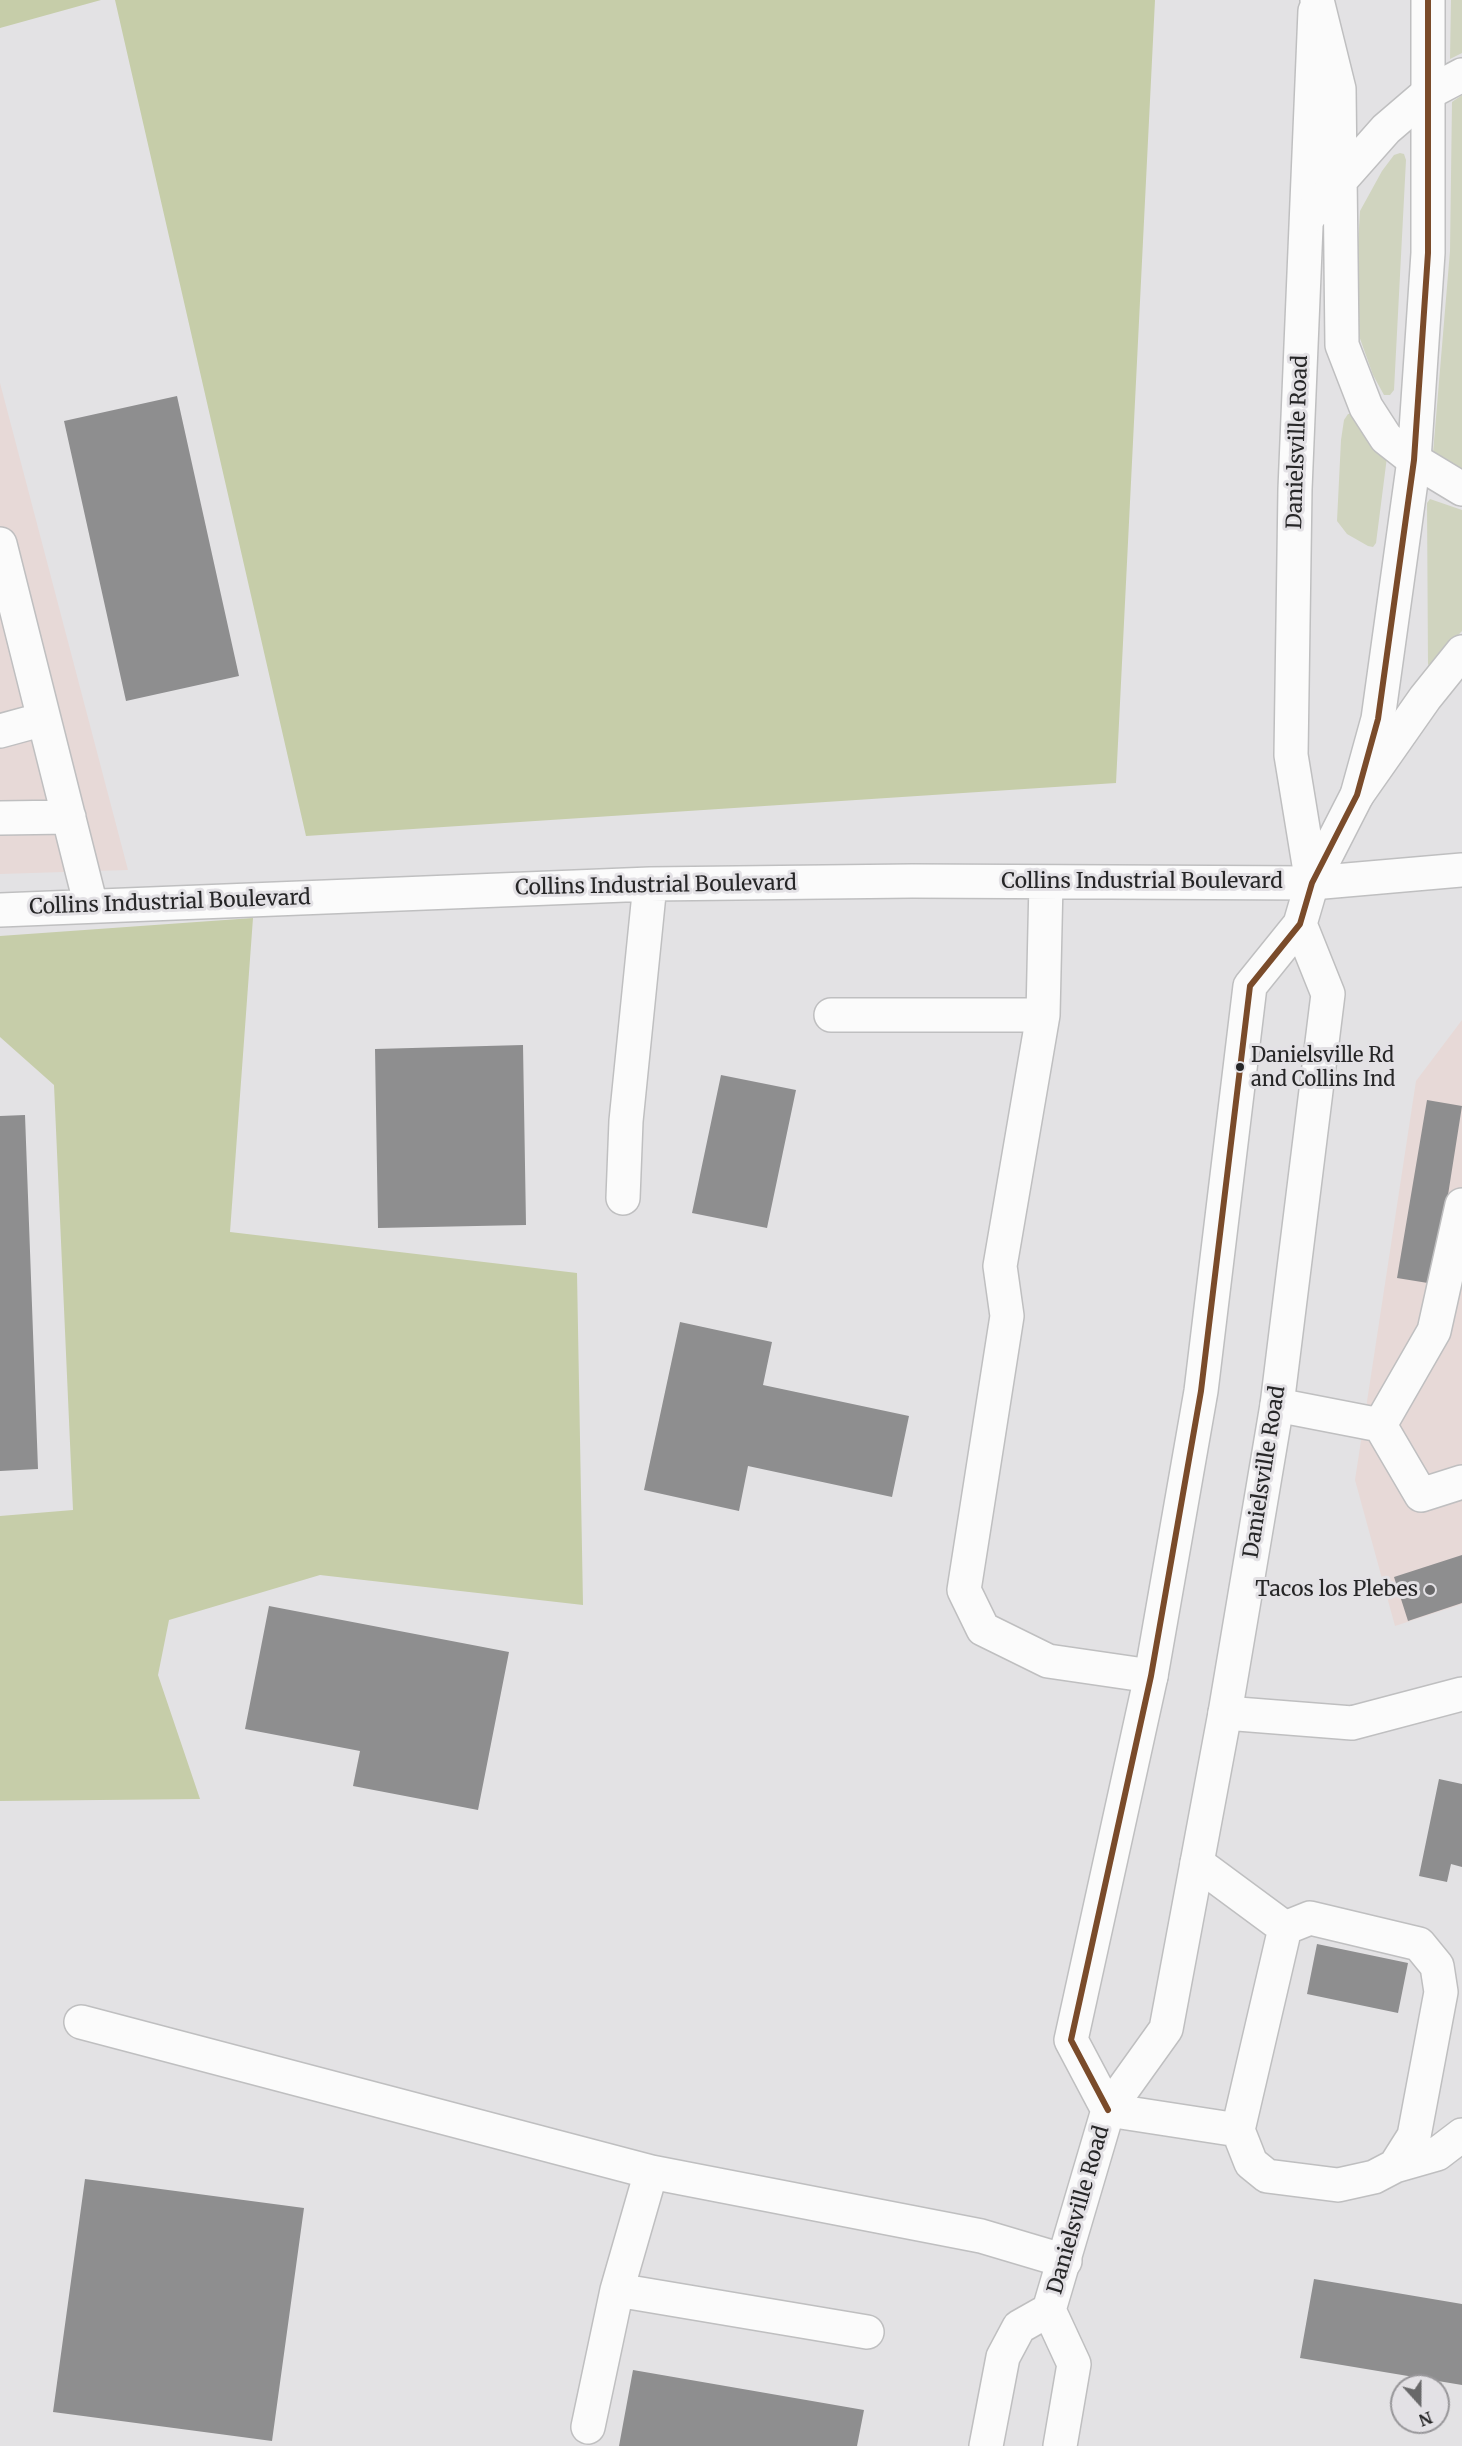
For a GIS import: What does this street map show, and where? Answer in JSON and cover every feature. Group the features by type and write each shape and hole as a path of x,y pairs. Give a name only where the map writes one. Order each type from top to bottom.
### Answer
{"main road":[{"path":"1316,0 1339,89 1342,345 1366,408 1386,438 1414,460 1462,489"},
{"name":"Danielsville Road","path":"1312,883 1291,755 1295,489 1316,0"},
{"name":"Danielsville Road","path":"1108,2110 1071,2040 1151,1676 1201,1391 1250,986 1300,924 1312,883 1358,795 1378,719 1414,460 1428,253 1428,0"},
{"path":"1308,217 1386,129 1428,93 1462,75"},
{"path":"0,544 11,634 44,719 91,906"},
{"path":"1358,795 1425,698 1462,652"},
{"path":"0,731 44,719"},
{"path":"0,818 69,817"},
{"name":"Collins Industrial Boulevard","path":"0,910 650,884 1312,883 1462,870"},
{"path":"1046,882 1043,1015 1000,1266 1007,1316 964,1590 983,1629 1048,1661 1151,1676"},
{"path":"622,1198 626,1121 650,884"},
{"name":"Danielsville Road","path":"1060,2446 1074,2364 1049,2310 1108,2110 1166,2029 1225,1713 1277,1405 1328,994 1300,924"},
{"path":"831,1015 1043,1015"},
{"path":"1380,1425 1434,1331 1462,1205"},
{"path":"1277,1405 1380,1425 1421,1495 1462,1482"},
{"path":"1225,1713 1352,1723 1462,1694"},
{"path":"1197,1863 1285,1928"},
{"path":"1285,1928 1310,1918 1419,1944 1437,1966 1441,1992 1414,2136 1395,2166"},
{"path":"1285,1928 1238,2130 1251,2163 1267,2176 1338,2185 1374,2177 1395,2166 1437,2154 1462,2134"},
{"path":"81,2022 651,2172 981,2236 1065,2260"},
{"path":"1108,2110 1238,2130"},
{"path":"588,2427 617,2290 651,2172"},
{"path":"617,2290 867,2332"},
{"name":"Danielsville Road","path":"987,2446 1003,2357 1019,2327 1049,2310"}],"shaded area":[{"path":"0,383 128,870 0,874"},
{"path":"1462,1020 1462,1604 1395,1626 1355,1480 1416,1081"}],"green space":[{"path":"0,0 101,0 0,28"},
{"path":"115,0 1155,0 1116,783 306,836"},
{"path":"1451,0 1462,0 1462,53 1450,59"},
{"path":"1462,95 1462,474 1433,453 1450,251 1452,102"},
{"path":"1404,154 1406,160 1394,390 1390,395 1384,395 1373,375 1358,333 1360,211 1382,171 1394,155"},
{"path":"1348,414 1352,414 1387,457 1376,543 1373,547 1347,534 1337,521 1341,440 1344,420"},
{"path":"1430,499 1462,510 1462,631 1428,665 1427,503"},
{"path":"253,918 230,1232 577,1273 583,1605 320,1575 169,1620 158,1675 200,1799 0,1801 0,1516 73,1510 54,1085 0,1037 0,936"}],"building":[{"path":"177,396 239,676 126,701 64,421"},
{"path":"523,1045 526,1225 378,1228 375,1049"},
{"path":"721,1075 796,1090 767,1228 692,1213"},
{"path":"1427,1100 1462,1106 1434,1284 1397,1278"},
{"path":"25,1115 38,1469 0,1471 0,1116"},
{"path":"680,1322 772,1342 763,1385 909,1416 892,1497 748,1466 739,1511 644,1490"},
{"name":"Tacos los Plebes","path":"1462,1555 1462,1603 1408,1621 1394,1577"},
{"path":"269,1606 509,1652 478,1810 353,1786 360,1751 245,1729"},
{"path":"1439,1779 1462,1784 1462,1867 1451,1864 1447,1882 1419,1876"},
{"path":"1317,1944 1408,1963 1398,2013 1307,1994"},
{"path":"85,2179 304,2208 272,2441 53,2412"},
{"path":"1314,2279 1462,2304 1462,2385 1450,2383 1450,2374 1396,2374 1300,2358"},
{"path":"633,2370 864,2410 857,2446 619,2446"}],"transit line":[{"path":"1108,2110 1071,2040 1151,1676 1201,1391 1250,986 1300,924 1312,883 1357,795 1378,719 1414,460 1428,253 1428,0"}],"place":[{"name":"Danielsville Rd and Collins Ind","path":"1240,1067"},
{"name":"Tacos los Plebes","path":"1430,1590"}]}
